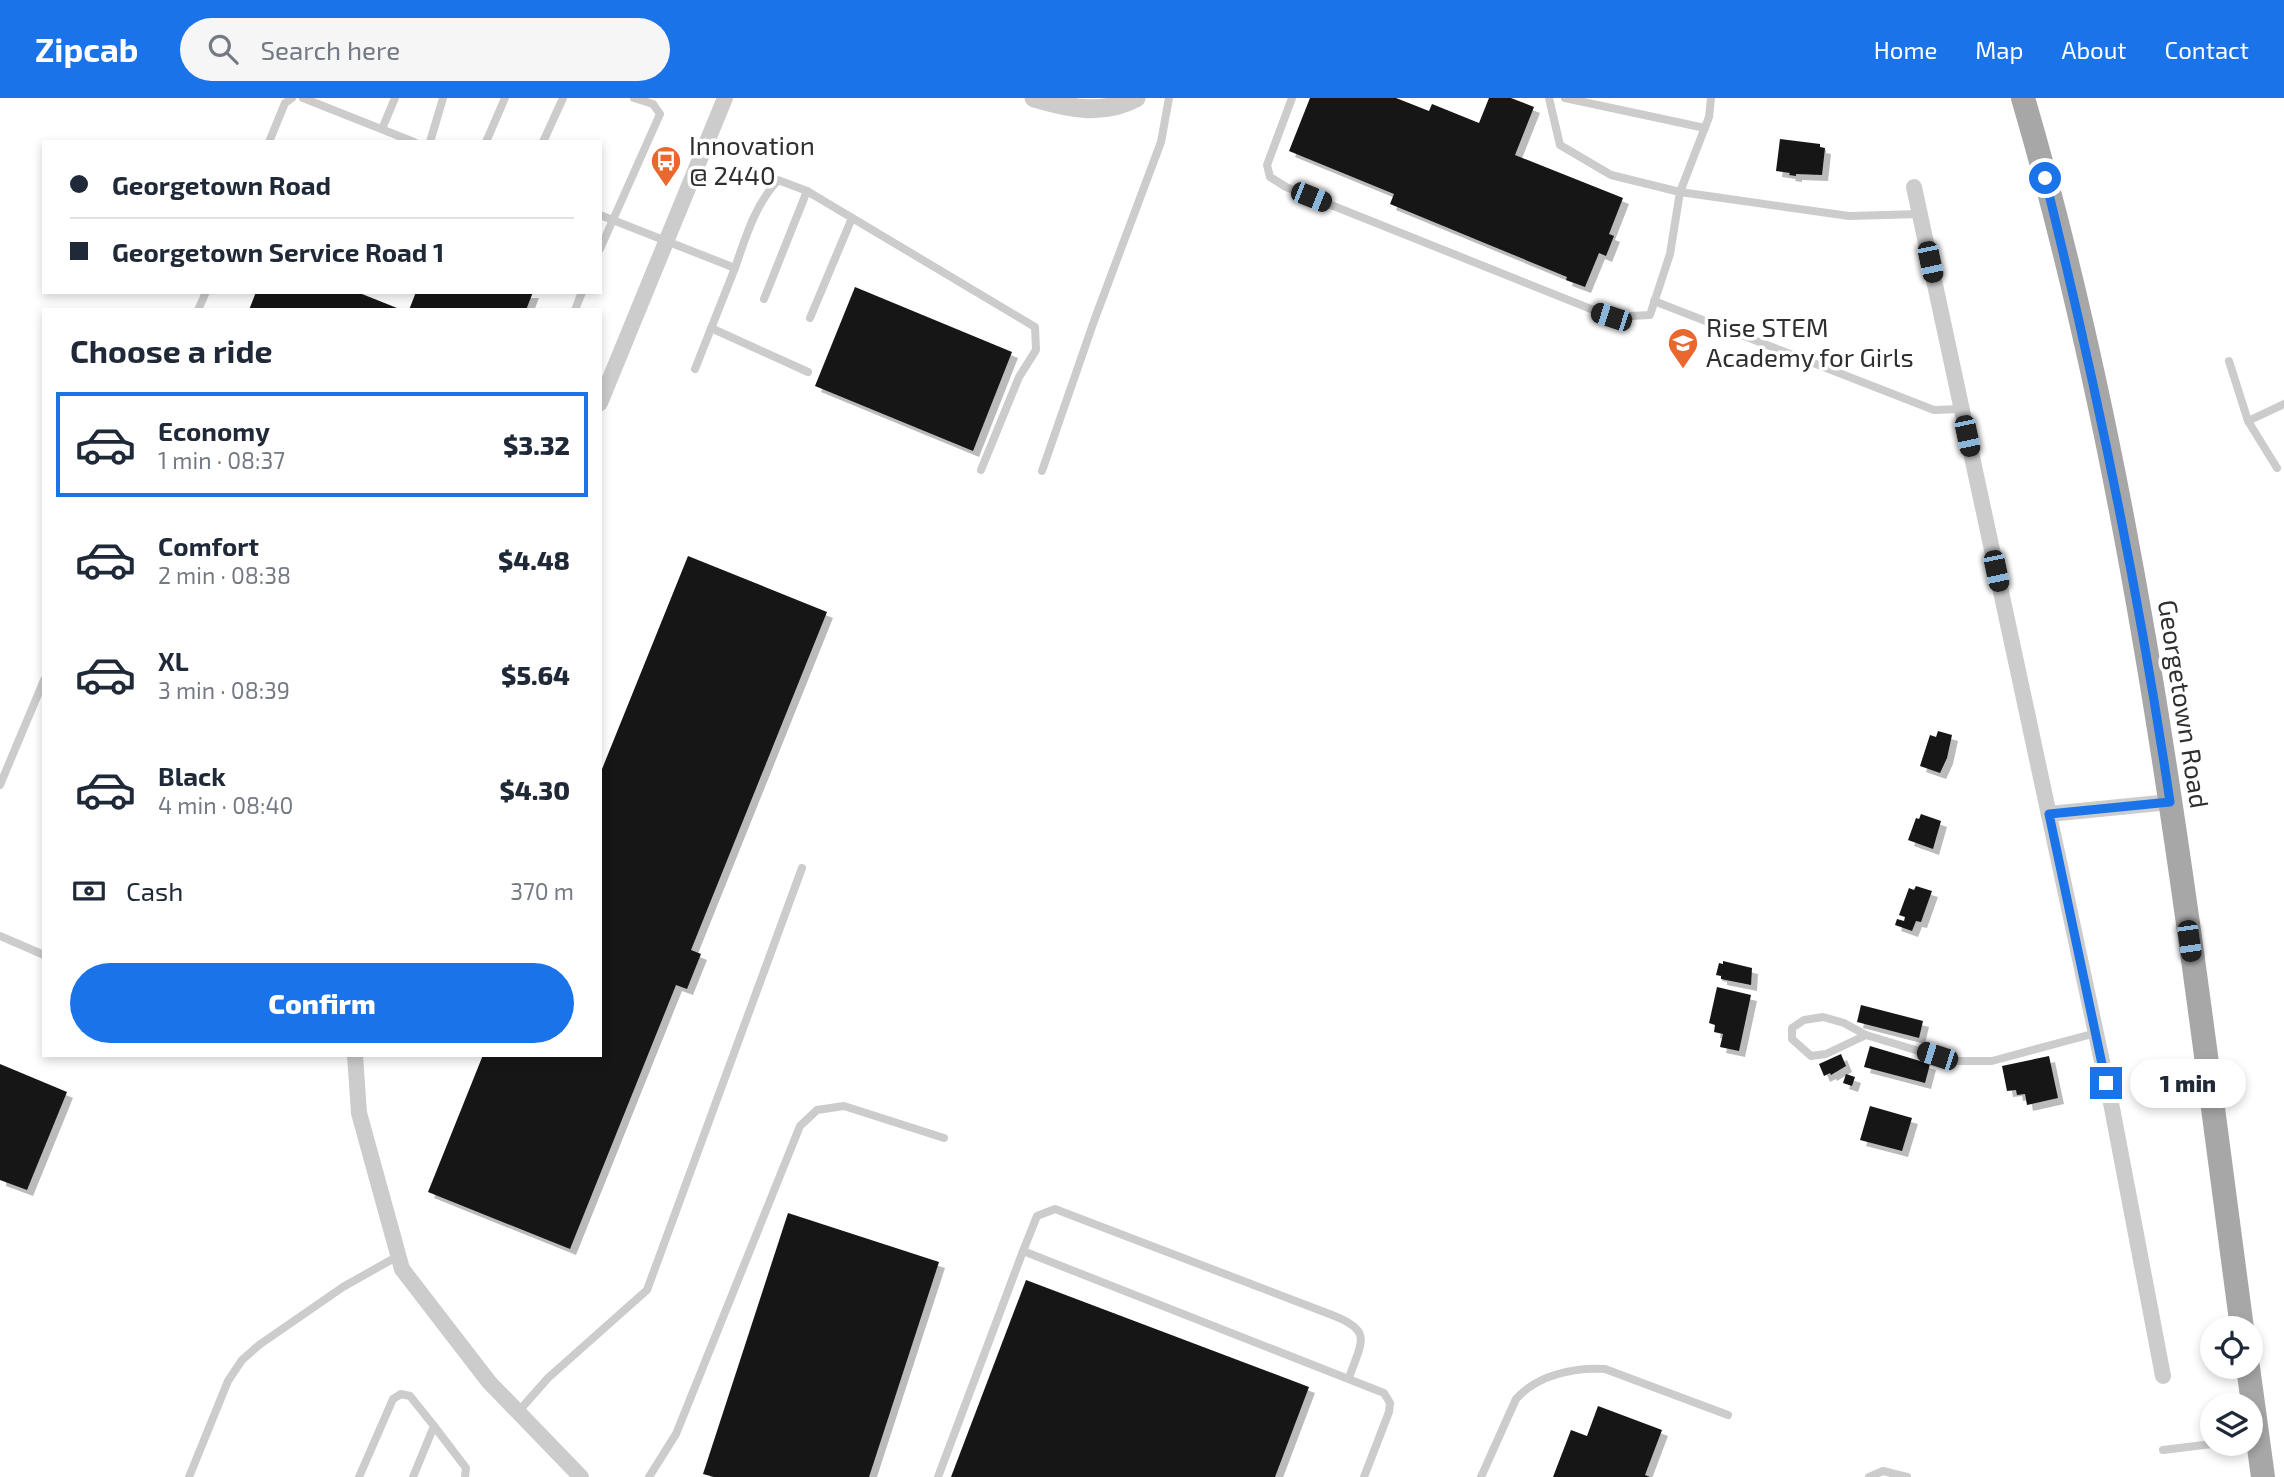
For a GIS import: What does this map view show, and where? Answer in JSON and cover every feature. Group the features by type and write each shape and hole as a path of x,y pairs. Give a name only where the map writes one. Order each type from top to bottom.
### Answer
{"main road":[{"name":"Georgetown Road","path":"2023,98 2097,394 2150,673 2240,1316"},
{"path":"2258,1456 2263,1477"}],"street":[{"path":"602,398 725,98"},
{"path":"1034,98 1087,110 1129,102 1136,98"},
{"path":"1914,187 2096,1033 2163,1376"},
{"path":"2049,814 2170,802"},
{"path":"355,1057 359,1113 402,1269 489,1382 581,1477"}],"lane":[{"path":"270,140 285,103 292,98"},
{"path":"303,98 409,140"},
{"path":"382,129 395,98"},
{"path":"431,140 443,98"},
{"path":"487,140 505,98"},
{"path":"544,140 563,98"},
{"path":"602,244 660,114 653,104 634,98"},
{"path":"1042,471 1094,321 1161,142 1169,98"},
{"path":"1292,98 1267,165 1270,177 1286,187 1611,317 1650,315 1670,254 1680,192 1705,128 1712,98"},
{"path":"1549,98 1560,145 1611,174 1680,192 1849,216 1920,214"},
{"path":"1565,98 1705,128"},
{"path":"695,369 750,223 766,193 778,180 807,191 1035,327 1036,350 1019,377 981,470"},
{"path":"764,299 807,191"},
{"path":"602,216 735,268"},
{"path":"810,318 852,218"},
{"path":"1654,301 1934,410 1962,409"},
{"path":"711,328 808,372"},
{"path":"2228,361 2248,421 2277,468"},
{"path":"2248,421 2284,404"},
{"path":"0,785 42,685"},
{"path":"518,1412 548,1378 648,1290 802,868"},
{"path":"0,936 42,954"},
{"path":"1866,1035 1826,1054 1811,1056 1792,1039 1792,1028 1804,1020 1823,1017 1844,1023 1866,1035 1952,1061 1992,1061 2096,1033"},
{"path":"649,1477 676,1434 800,1126 817,1110 845,1107 944,1139"},
{"path":"938,1477 1037,1216 1055,1209 1354,1324 1360,1332 1361,1342 1349,1378"},
{"path":"1023,1251 1384,1393 1390,1403 1385,1427 1364,1477"},
{"path":"189,1477 228,1381 242,1360 343,1287 398,1256"},
{"path":"1481,1477 1516,1399 1524,1390 1565,1372 1588,1368 1605,1369 1728,1415"},
{"path":"359,1477 393,1399 401,1394 410,1396 434,1426 466,1468 465,1477"},
{"path":"413,1477 434,1426"},
{"path":"2163,1450 2200,1445"},
{"path":"1869,1477 1883,1471 1907,1477"}],"building":[{"path":"1310,98 1396,98 1429,111 1432,104 1479,123 1489,98 1511,98 1534,107 1515,155 1623,198 1609,234 1614,236 1606,256 1599,253 1585,287 1566,280 1567,277 1390,204 1394,194 1289,151"},
{"path":"1780,139 1820,144 1820,147 1825,148 1822,175 1796,176 1776,171"},
{"path":"855,287 1012,352 973,451 815,386"},
{"path":"255,294 362,294 397,308 250,308"},
{"path":"415,294 532,294 527,308 410,308"},
{"path":"688,556 827,612 691,950 701,954 687,989 676,985 570,1249 428,1192 482,1057 602,1057 602,769"},
{"path":"1938,731 1952,735 1947,758 1940,773 1920,766 1930,735 1936,737"},
{"path":"1921,814 1941,821 1933,849 1908,840 1916,818 1919,819"},
{"path":"1916,886 1932,891 1921,922 1916,921 1912,931 1895,925 1897,919 1904,921 1905,917 1899,915 1909,888 1914,890"},
{"path":"1723,961 1752,968 1751,985 1721,979 1721,976 1716,975 1719,963 1723,964"},
{"path":"1717,987 1751,995 1739,1051 1720,1047 1723,1034 1714,1032 1715,1025 1709,1023"},
{"path":"1861,1005 1923,1021 1919,1038 1857,1022"},
{"path":"1870,1046 1930,1064 1925,1083 1864,1067"},
{"path":"1841,1054 1846,1066 1824,1076 1819,1064"},
{"path":"2049,1056 2058,1098 2027,1105 2025,1094 2017,1095 2016,1090 2007,1091 2002,1066"},
{"path":"0,1064 67,1092 27,1190 0,1180"},
{"path":"1846,1074 1855,1077 1852,1086 1843,1083"},
{"path":"1870,1106 1912,1118 1902,1151 1860,1140"},
{"path":"788,1213 939,1262 869,1477 714,1477 703,1474"},
{"path":"1026,1280 1309,1387 1275,1477 951,1477"},
{"path":"1598,1406 1662,1430 1645,1475 1650,1477 1553,1477 1571,1430 1587,1436"}],"place":[{"name":"Innovation @ 2440","path":"666,188"},
{"name":"Rise STEM Academy for Girls","path":"1683,370"}],"route":[{"path":"2045,178 2097,394 2150,673 2170,802 2049,814 2106,1083"}]}
